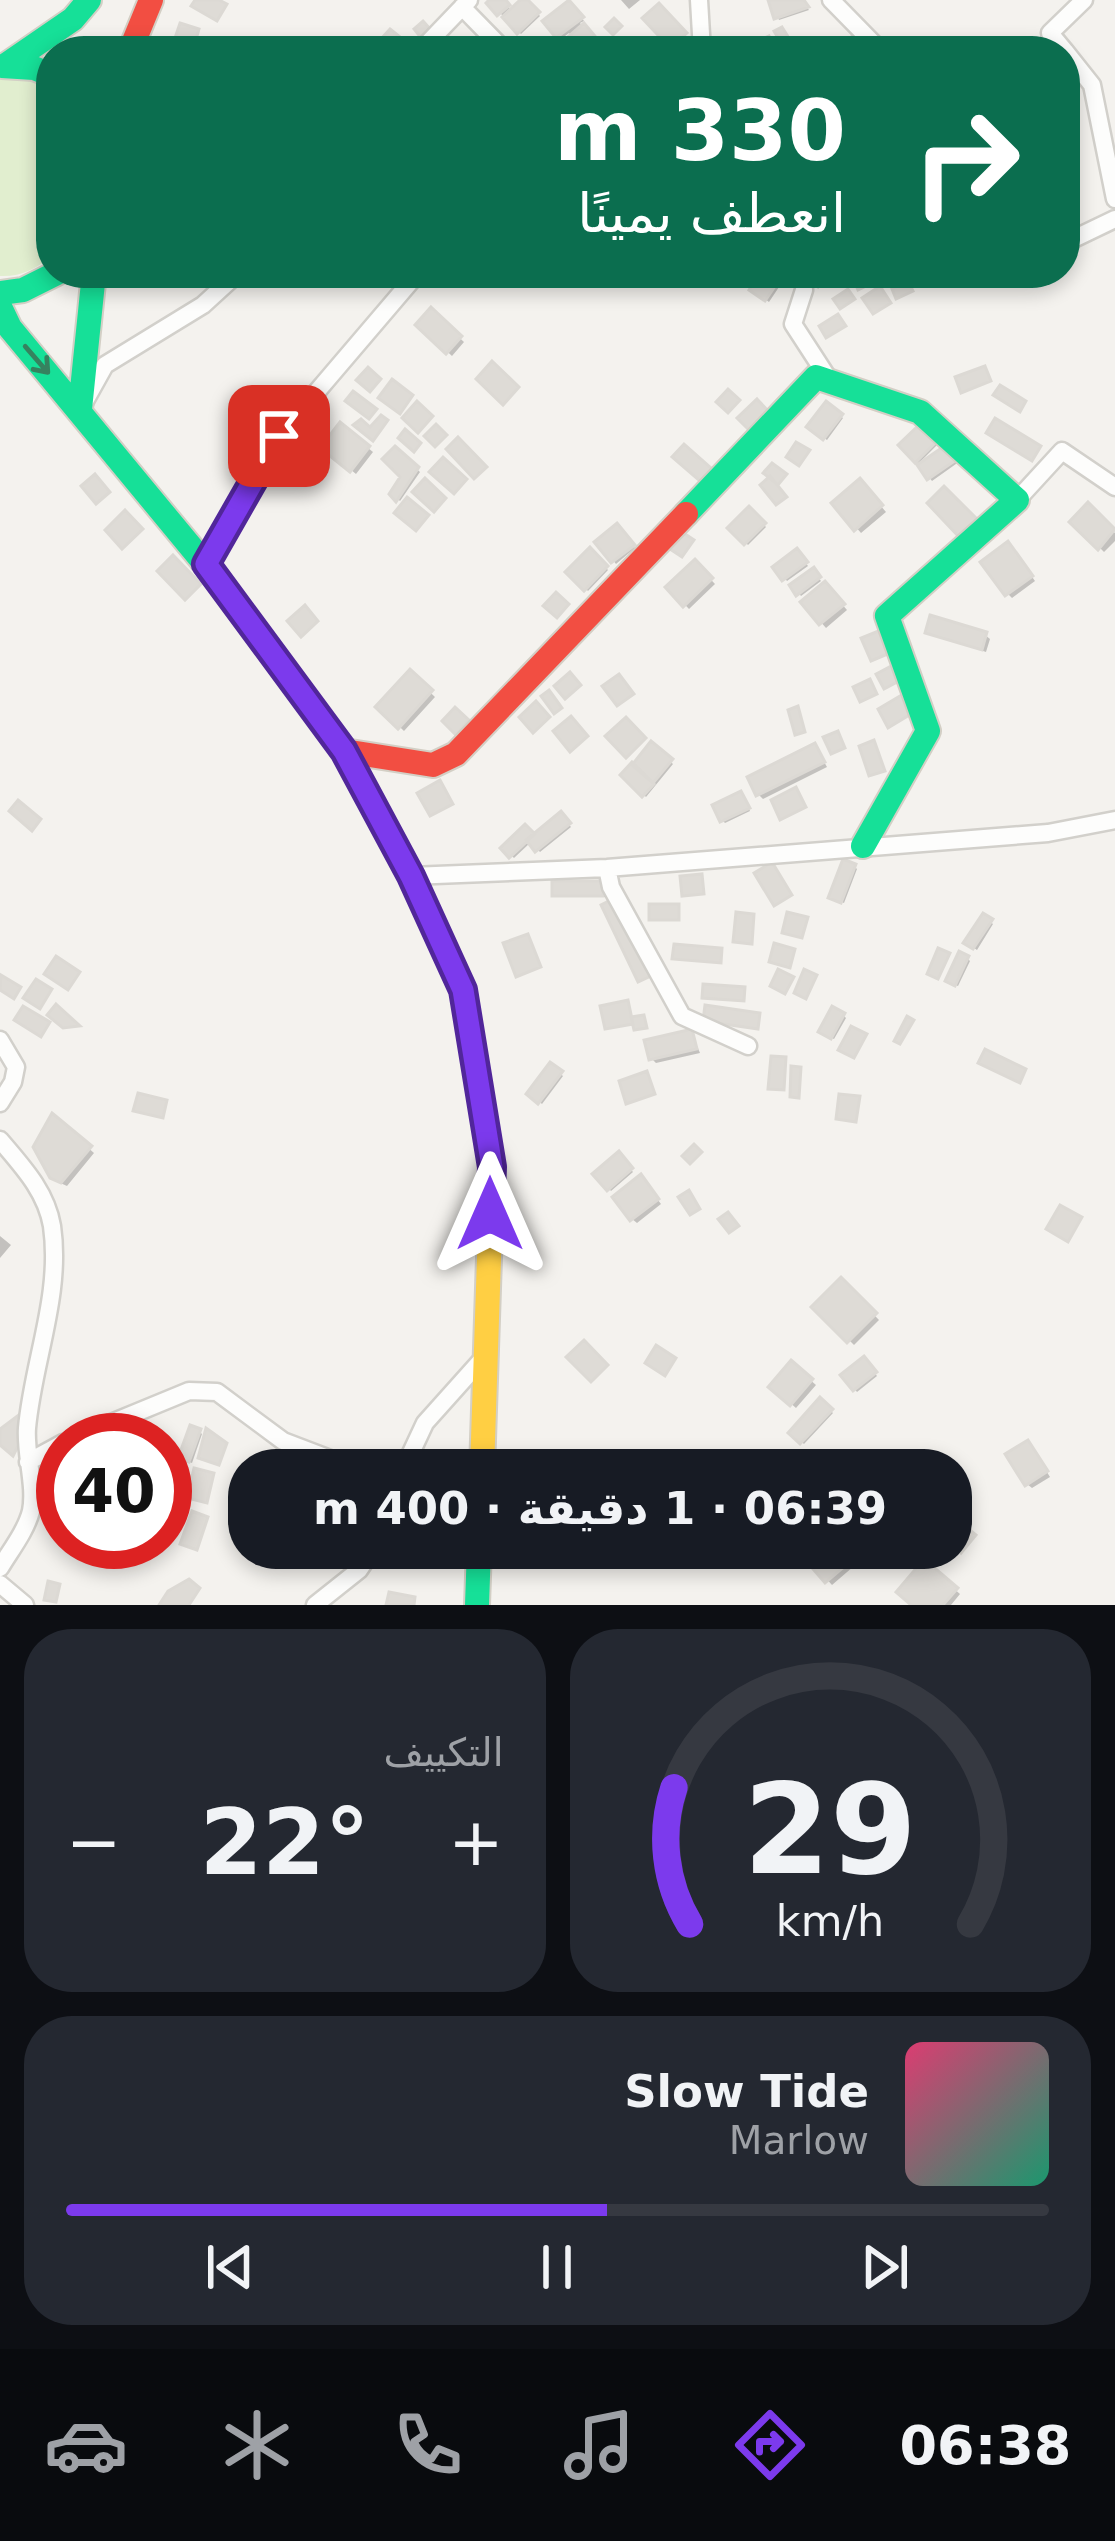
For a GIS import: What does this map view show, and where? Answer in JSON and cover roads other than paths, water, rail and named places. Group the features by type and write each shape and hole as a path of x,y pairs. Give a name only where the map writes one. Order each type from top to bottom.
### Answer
{"street":[{"path":"46,36 73,19 89,0"},
{"path":"136,36 151,0"},
{"path":"699,0 701,36"},
{"path":"831,0 866,36"},
{"path":"1052,36 1050,33 1084,0"},
{"path":"434,36 466,3 493,36"},
{"path":"2,64 36,42"},
{"path":"2,64 36,72"},
{"path":"1080,70 1092,85 1115,199"},
{"path":"1080,236 1115,219"},
{"path":"0,293 36,285"},
{"path":"80,409 92,288"},
{"path":"80,409 105,365 221,288"},
{"path":"206,564 279,436 405,288"},
{"path":"804,290 793,324 830,382"},
{"path":"0,307 18,339 206,564 344,751 411,876 463,990 492,1167 483,1449"},
{"path":"344,751 433,764 456,754 816,377 920,412 1016,500"},
{"path":"862,846 928,731 887,616 1016,500 1062,451 1115,487"},
{"path":"411,876 608,868 1048,833 1115,820"},
{"path":"608,868 611,887 682,1016 748,1046"},
{"path":"0,1040 16,1066 0,1103"},
{"path":"0,1140 39,1190 52,1225 50,1300 32,1388 28,1462 32,1509 0,1568"},
{"path":"413,1449 425,1423 485,1356"},
{"path":"136,1413 189,1391 217,1392 283,1442 302,1449"},
{"path":"28,1462 36,1458"},
{"path":"315,1605 360,1569"},
{"path":"477,1605 478,1569"},
{"path":"0,1584 25,1605"}]}
